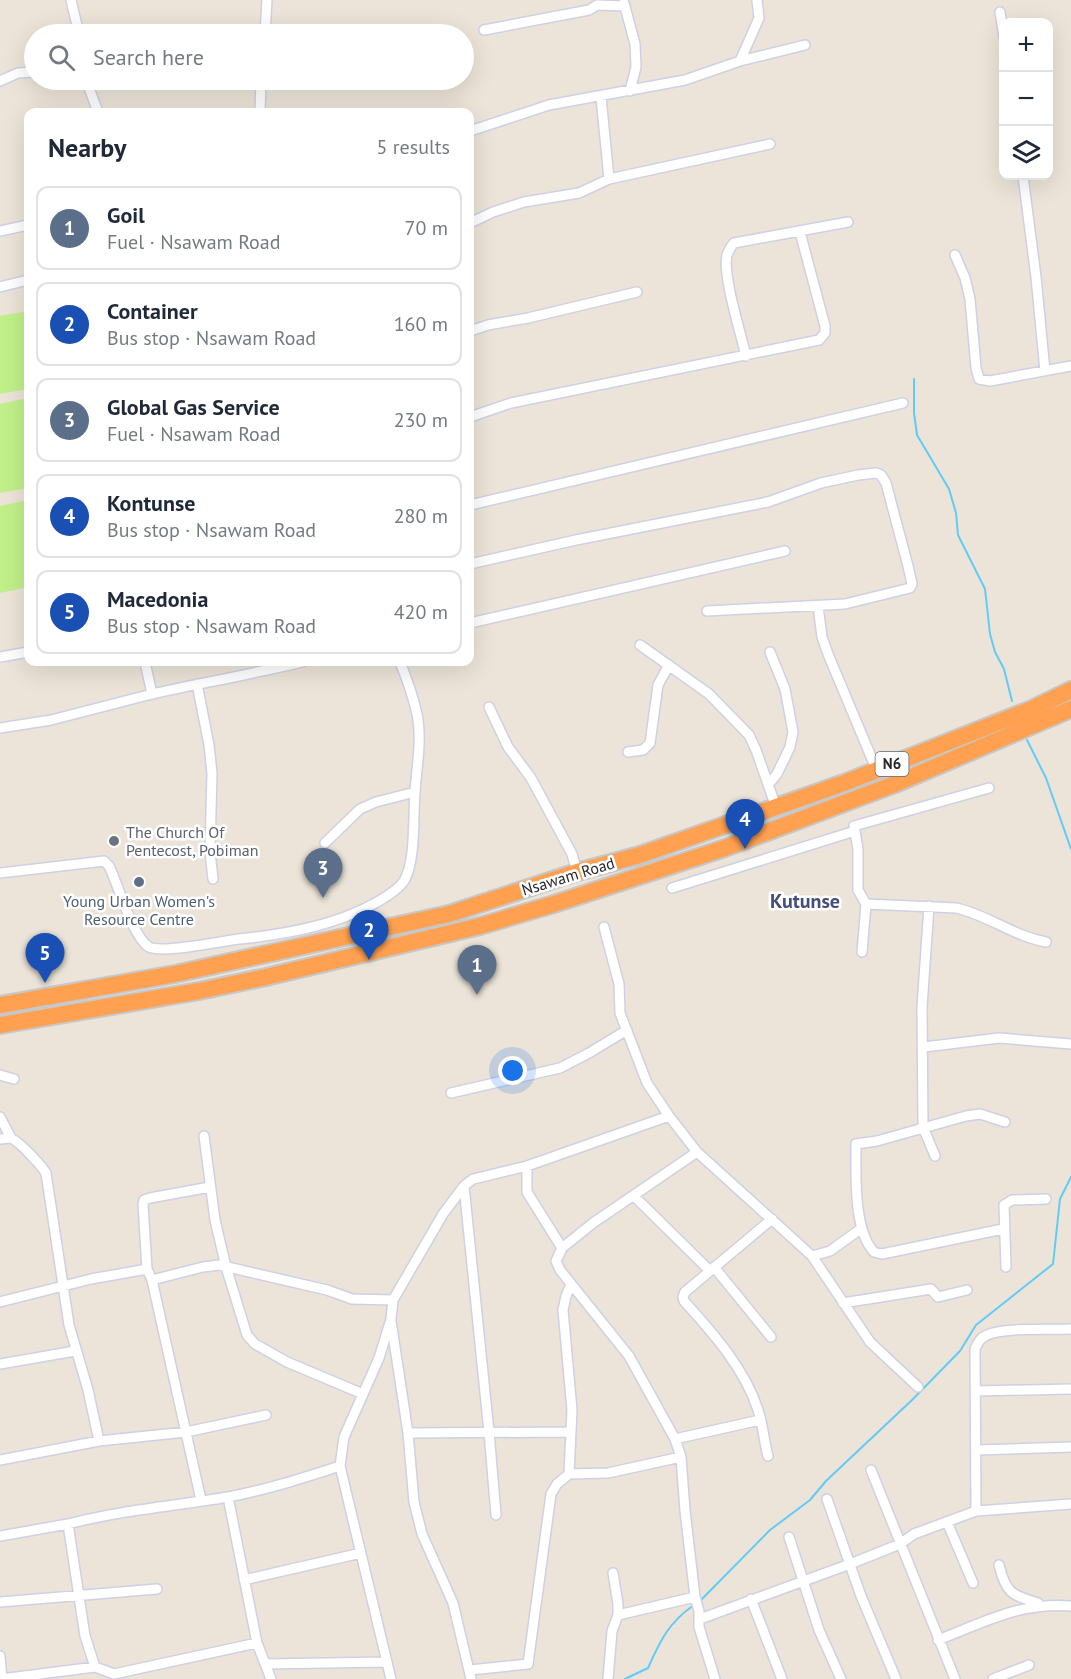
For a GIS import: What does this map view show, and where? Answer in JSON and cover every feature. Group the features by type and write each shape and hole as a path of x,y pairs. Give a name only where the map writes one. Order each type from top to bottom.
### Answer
{"highway":[{"name":"Nsawam Road","path":"0,1005 176,974 449,914 577,872 640,855 776,807 883,768 1032,709 1071,690"},
{"name":"Nsawam Road","path":"0,1025 199,991 480,926 723,849 895,784 1071,709"},
{"path":"883,768 886,777 895,784"},
{"name":"Nsawam Road","path":"0,998 46,997"},
{"name":"Nsawam Road","path":"0,1032 72,1013"}],"street":[{"path":"71,0 77,24"},
{"path":"266,24 267,0"},
{"path":"740,61 759,18 757,0"},
{"path":"484,30 589,10 597,5 625,3 634,44 636,67 630,91"},
{"path":"1000,12 1001,18"},
{"path":"474,129 549,105 685,80 740,61 805,45"},
{"path":"0,81 24,73"},
{"path":"90,90 96,108"},
{"path":"260,108 261,90"},
{"path":"601,97 609,179"},
{"path":"474,221 524,202 579,193 609,179 770,144"},
{"path":"1024,180 1045,371"},
{"path":"746,356 729,279 727,259 734,243 848,222"},
{"path":"0,231 24,226"},
{"path":"474,416 511,403 819,340 824,336 825,326 800,232"},
{"path":"955,255 965,278 970,299 979,379 990,381 1071,366"},
{"path":"0,287 24,281"},
{"path":"474,330 637,292"},
{"path":"474,504 903,403"},
{"path":"474,563 768,502 821,483 879,473 886,483 911,586 898,592 862,600 818,606 707,611"},
{"path":"474,622 785,551"},
{"path":"818,606 822,637 828,654 883,768"},
{"path":"640,645 710,694 749,735 776,807"},
{"path":"768,784 775,779 794,732 787,696 770,652"},
{"path":"0,657 24,653"},
{"path":"627,752 643,750 650,743 658,685 669,665"},
{"path":"146,666 152,694"},
{"path":"0,728 51,720 152,694 285,666"},
{"path":"0,873 104,861 109,866 142,941 151,948 180,948 253,938 348,917 369,907 395,890 404,881 410,862 418,767 417,716 402,666"},
{"path":"197,684 212,773 210,840 213,879"},
{"path":"489,707 508,747 531,778 572,854 577,872"},
{"path":"862,952 866,904 858,890 858,849 854,826 989,788"},
{"path":"325,843 360,809 376,802 415,792"},
{"path":"672,888 855,831"},
{"path":"866,904 929,906 969,911 1022,936 1046,942"},
{"path":"929,906 922,1007 923,1127 935,1156"},
{"path":"348,917 354,936"},
{"path":"604,927 619,984 620,1013 647,1083 669,1116 697,1152 812,1256 870,1342 918,1387"},
{"path":"463,969 483,965"},
{"path":"451,1094 560,1068 627,1030"},
{"path":"924,1047 999,1038 1071,1044"},
{"path":"0,1076 14,1079"},
{"path":"1004,1229 880,1254 871,1249 862,1228 857,1192 856,1144 966,1116 980,1114 1005,1122"},
{"path":"391,1679 340,1466 344,1437 379,1358 391,1319 393,1300 443,1214 464,1186 473,1179 527,1166 669,1116"},
{"path":"0,1117 11,1138 20,1143 26,1153 38,1161 45,1173 62,1286 75,1351 88,1390 99,1441"},
{"path":"204,1136 215,1220 226,1267 247,1335 255,1344 287,1362 363,1394"},
{"path":"0,1139 11,1138"},
{"path":"697,1152 593,1223 562,1248 556,1261 560,1270 629,1356 675,1439 681,1457 699,1628 715,1679"},
{"path":"527,1166 527,1192 562,1248"},
{"path":"464,1186 496,1515"},
{"path":"201,1500 152,1280 147,1269 143,1205 144,1200 210,1187"},
{"path":"634,1196 712,1269 771,1337"},
{"path":"1006,1267 1004,1205 1012,1200 1046,1199"},
{"path":"768,1456 758,1410 743,1378 709,1329 683,1297 685,1292 772,1219"},
{"path":"812,1256 830,1251 862,1228"},
{"path":"152,1280 211,1265 327,1290 352,1299 393,1300"},
{"path":"0,1302 62,1286 147,1269"},
{"path":"569,1474 572,1403 563,1310 571,1284"},
{"path":"843,1303 931,1289 938,1297 967,1290"},
{"path":"391,1319 408,1433 414,1502 420,1526 453,1603 470,1675 528,1664 551,1494 557,1484 569,1474 608,1473 681,1457"},
{"path":"976,1511 975,1349 983,1337 1000,1332 1071,1329"},
{"path":"0,1364 75,1351"},
{"path":"975,1391 1071,1389"},
{"path":"0,1460 99,1441 186,1432 266,1415"},
{"path":"675,1439 760,1420"},
{"path":"408,1433 571,1432"},
{"path":"976,1450 1071,1447"},
{"path":"0,1536 96,1517 228,1497 289,1482 340,1466"},
{"path":"871,1470 955,1679"},
{"path":"228,1497 257,1643 270,1679"},
{"path":"827,1499 861,1596 896,1679"},
{"path":"699,1615 850,1564 900,1544 914,1534 976,1511 1071,1504"},
{"path":"947,1522 973,1583"},
{"path":"68,1524 87,1647 95,1667"},
{"path":"789,1537 819,1630 841,1679"},
{"path":"244,1580 361,1552"},
{"path":"999,1565 1008,1591 1044,1605"},
{"path":"608,1679 612,1631 618,1615 613,1573"},
{"path":"0,1602 156,1589"},
{"path":"618,1615 695,1599"},
{"path":"751,1599 782,1679"},
{"path":"939,1640 1010,1612 1044,1605 1071,1606"},
{"path":"0,1656 2,1679 95,1667 116,1676 257,1643"},
{"path":"266,1664 387,1662"},
{"path":"993,1679 1029,1665"}],"green space":[{"path":"24,312 24,390 0,394 0,316"},
{"path":"24,399 24,489 0,493 0,404"},
{"path":"24,501 24,588 0,593 0,506"}],"waterway":[{"path":"914,379 914,413 917,435 949,489 956,513 958,535 985,589 990,634 995,652 1004,669 1012,701"},
{"path":"1027,740 1046,778 1071,849"},
{"path":"699,1602 770,1530 810,1500 826,1481 912,1400 960,1351 976,1325 1053,1264 1060,1199 1071,1177"},
{"path":"625,1679 648,1668 666,1633 678,1618 694,1605"}],"place":[{"name":"The Church Of Pentecost, Pobiman","path":"114,841"},
{"name":"Kontunse","path":"745,849"},
{"name":"Young Urban Women's Resource Centre","path":"139,882"},
{"name":"Global Gas Service","path":"323,898"},
{"name":"Container","path":"369,960"},
{"name":"Macedonia","path":"45,983"},
{"name":"Goil","path":"477,995"}],"district":[{"name":"Kutunse","path":"805,901"}]}
